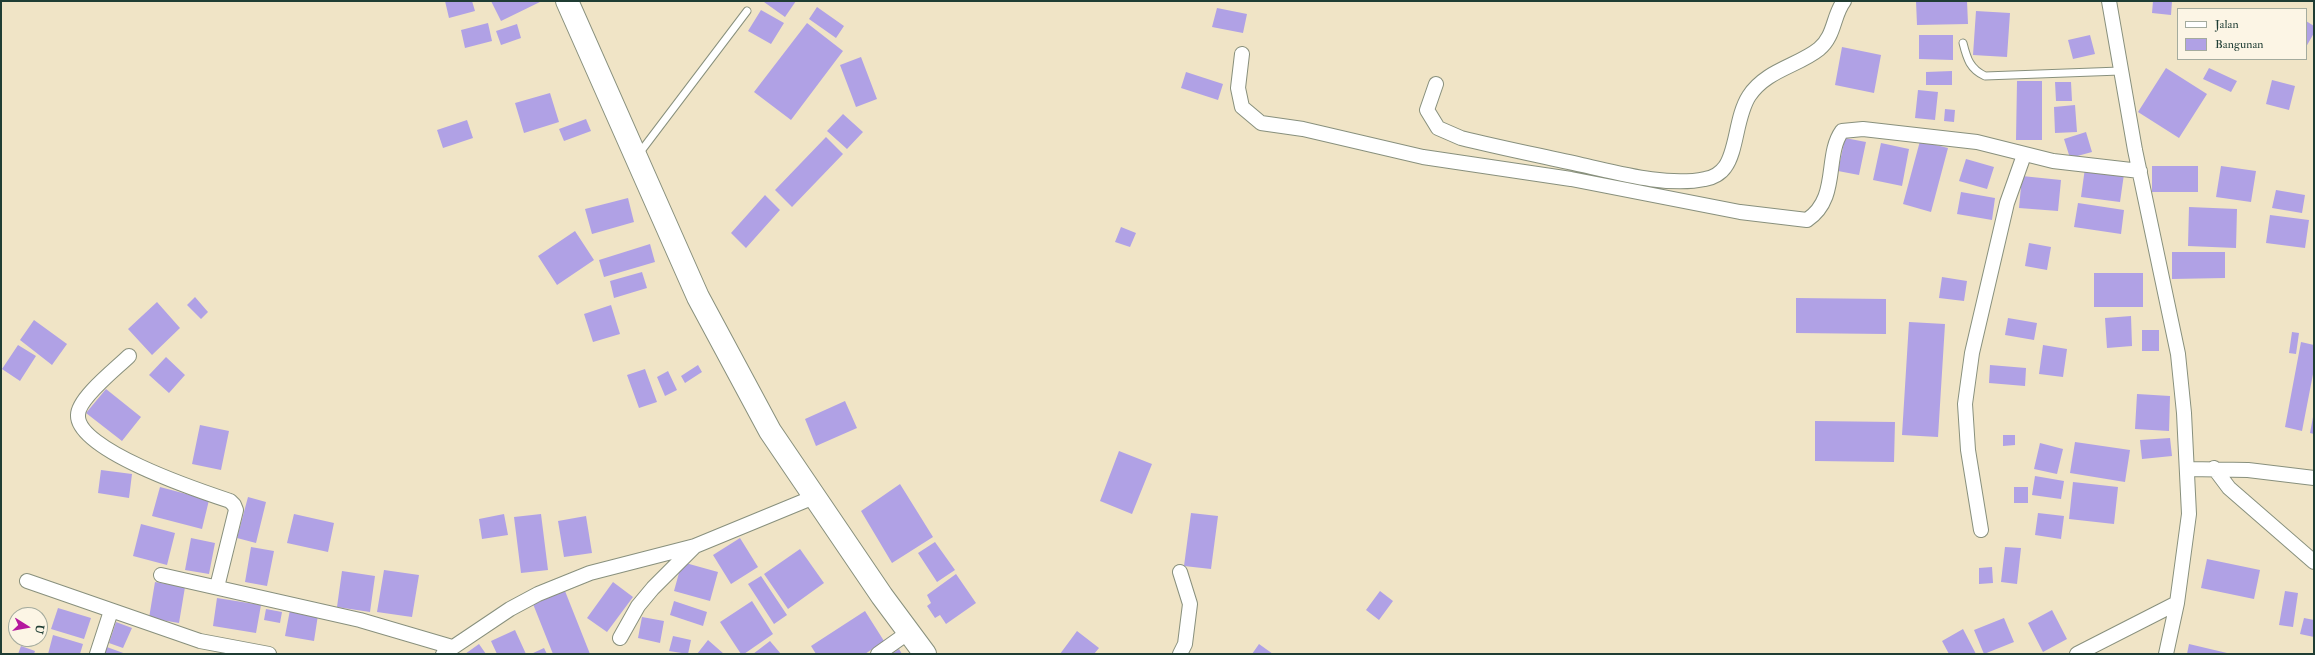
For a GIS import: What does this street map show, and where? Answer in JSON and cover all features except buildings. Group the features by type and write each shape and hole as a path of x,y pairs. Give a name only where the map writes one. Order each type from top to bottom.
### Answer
{"highway":[{"path":"567,1 698,297 770,431 814,497 925,654"}],"street":[{"path":"1436,84 1427,110 1438,128 1461,138 1619,173 1672,181 1705,180 1717,175 1725,167 1731,155 1737,124 1750,95 1772,74 1820,49 1832,32 1844,1"},
{"path":"2108,1 2120,71 2178,354 2189,514 2177,603 2166,654"},
{"path":"1242,54 1238,88 1242,107 1261,123 1303,129 1423,157 1571,179 1740,212 1776,217 1807,220 1816,214 1828,189 1835,140 1842,131 1863,129 1977,142 2024,155 2071,163 2140,170"},
{"path":"1981,530 1968,450 1965,404 1972,353 2005,210 2024,155"},
{"path":"129,356 82,402 77,414 79,424 90,438 103,448 173,482 230,501 234,505 236,510 217,588"},
{"path":"2187,469 2214,468 2313,477"},
{"path":"2214,468 2229,488 2314,562"},
{"path":"161,575 360,620 447,650 510,609 538,594 590,573 696,546 814,497"},
{"path":"620,638 638,606 653,588 696,546"},
{"path":"1180,572 1190,604 1185,644 1180,654"},
{"path":"27,581 200,641 269,654"},
{"path":"2077,654 2177,603"},
{"path":"97,654 111,611"},
{"path":"878,654 909,632"}],"lane":[{"path":"636,158 747,11"},
{"path":"1963,43 1970,66 1974,71 1985,76 2120,71"}]}
